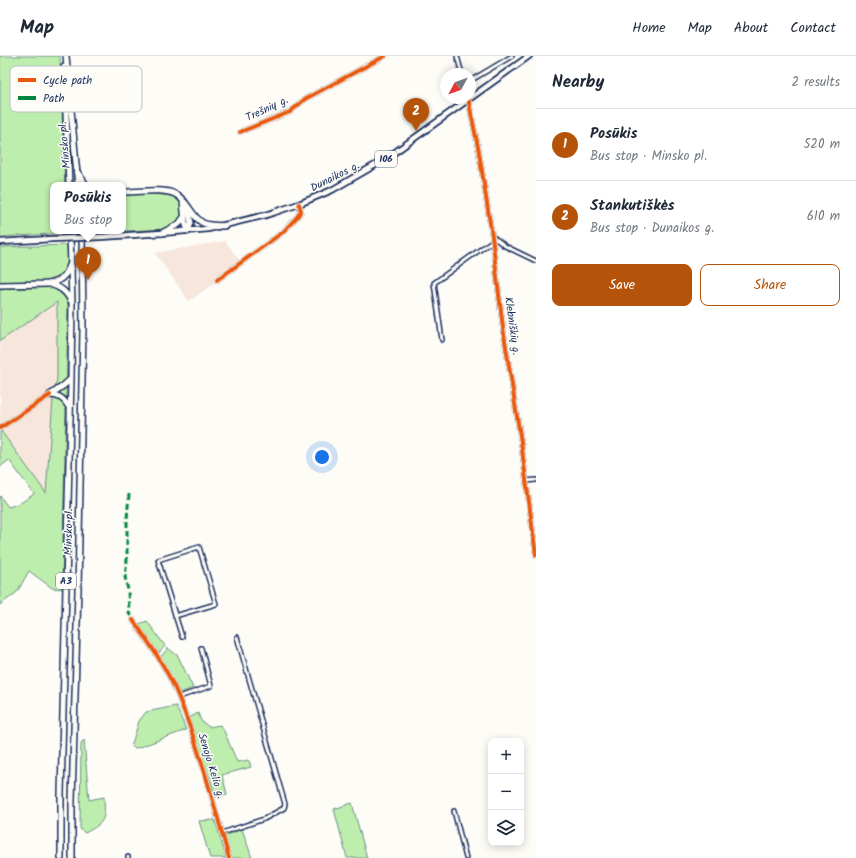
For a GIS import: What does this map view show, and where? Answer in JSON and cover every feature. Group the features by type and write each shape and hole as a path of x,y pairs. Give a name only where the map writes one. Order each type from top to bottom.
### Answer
{"highway":[{"name":"Minsko pl.","path":"65,56 66,66"},
{"name":"Minsko pl.","path":"65,56 65,66"},
{"name":"Minsko pl.","path":"67,112 69,182"},
{"name":"Minsko pl.","path":"71,112 78,182"},
{"path":"77,170 84,182"},
{"path":"126,192 167,192 176,194 183,200 193,214 202,223 207,225 224,226"},
{"path":"183,200 185,226 188,231"},
{"path":"187,205 191,223 188,231"},
{"path":"162,234 179,224 184,216"},
{"name":"Minsko pl.","path":"61,858 61,787 71,379 72,304 70,234"},
{"name":"Minsko pl.","path":"72,858 83,329 82,234"},
{"path":"0,285 48,284 58,281 66,274 71,262"},
{"path":"48,284 63,290 72,304"},
{"path":"50,395 71,379"},
{"path":"50,395 58,396 64,400 70,410"}],"main road":[{"name":"Dunaikos g.","path":"476,93 529,56"},
{"name":"Dunaikos g.","path":"188,231 224,226 266,215 300,204 332,190 366,172 461,104"},
{"name":"106","path":"0,242 162,234 188,231"}],"street":[{"name":"Trešnių g.","path":"240,132 290,112 305,99 385,56"},
{"path":"457,56 460,68"},
{"path":"476,77 512,56"},
{"name":"Klebniškių g.","path":"469,104 479,152 492,236 503,328 536,555"},
{"path":"217,280 283,232 297,218 301,211 300,204"},
{"path":"492,236 505,246 536,261"},
{"path":"442,340 434,283 492,241"},
{"path":"0,428 50,395"},
{"path":"526,481 536,480"},
{"path":"175,616 216,604 199,547 158,560 175,616 182,637"},
{"name":"Senojo Kelio g.","path":"133,620 158,657 179,697 230,858"},
{"path":"222,833 264,819 284,808 285,804 237,637"},
{"path":"179,697 211,686 201,648"},
{"path":"454,811 466,858"}],"shaded area":[{"path":"225,241 242,264 189,301 155,253"},
{"path":"57,302 57,378 53,399 46,494 1,431 0,432 0,341"}],"green space":[{"path":"0,56 60,56 60,66 10,66 10,112 62,112 65,182 50,182 50,234 0,237"},
{"path":"161,194 174,197 182,204 182,216 179,222 166,229 126,231 126,195"},
{"path":"67,245 68,258 66,269 60,277 55,280 47,282 0,283 0,247"},
{"path":"51,287 58,289 62,293 68,304 62,589 52,588 29,571 17,592 0,605 0,496 8,507 19,504 34,494 9,460 0,467 0,432 1,431 46,493 53,399 57,378 57,302 0,341 0,289"},
{"path":"147,621 165,646 158,654 139,624"},
{"path":"168,648 178,656 193,688 180,693 160,658"},
{"path":"176,706 186,730 137,748 131,747 139,721 146,712"},
{"path":"198,713 201,721 209,727 220,725 237,762 249,760 251,767 222,775 227,794 216,797 189,718"},
{"path":"84,740 89,800 104,797 104,815 101,823 85,833 80,829 81,743"},
{"path":"352,803 367,858 347,858 334,809"},
{"path":"215,820 226,858 210,858 199,821"},
{"path":"242,829 252,858 231,858 225,836"}],"marked path":[{"path":"129,494 125,577 128,590 129,613 133,620"}],"cycle path":[{"path":"240,132 290,112 305,99 385,56"},
{"path":"469,104 479,152 492,236 503,328 521,442 536,555"},
{"path":"217,280 283,232 301,211 299,204"},
{"path":"0,428 50,395"},
{"path":"133,620 164,667 175,688 187,718 200,758 229,858"}],"place":[{"name":"Stankutiškės","path":"416,131"},
{"name":"Posūkis","path":"88,280"}]}
